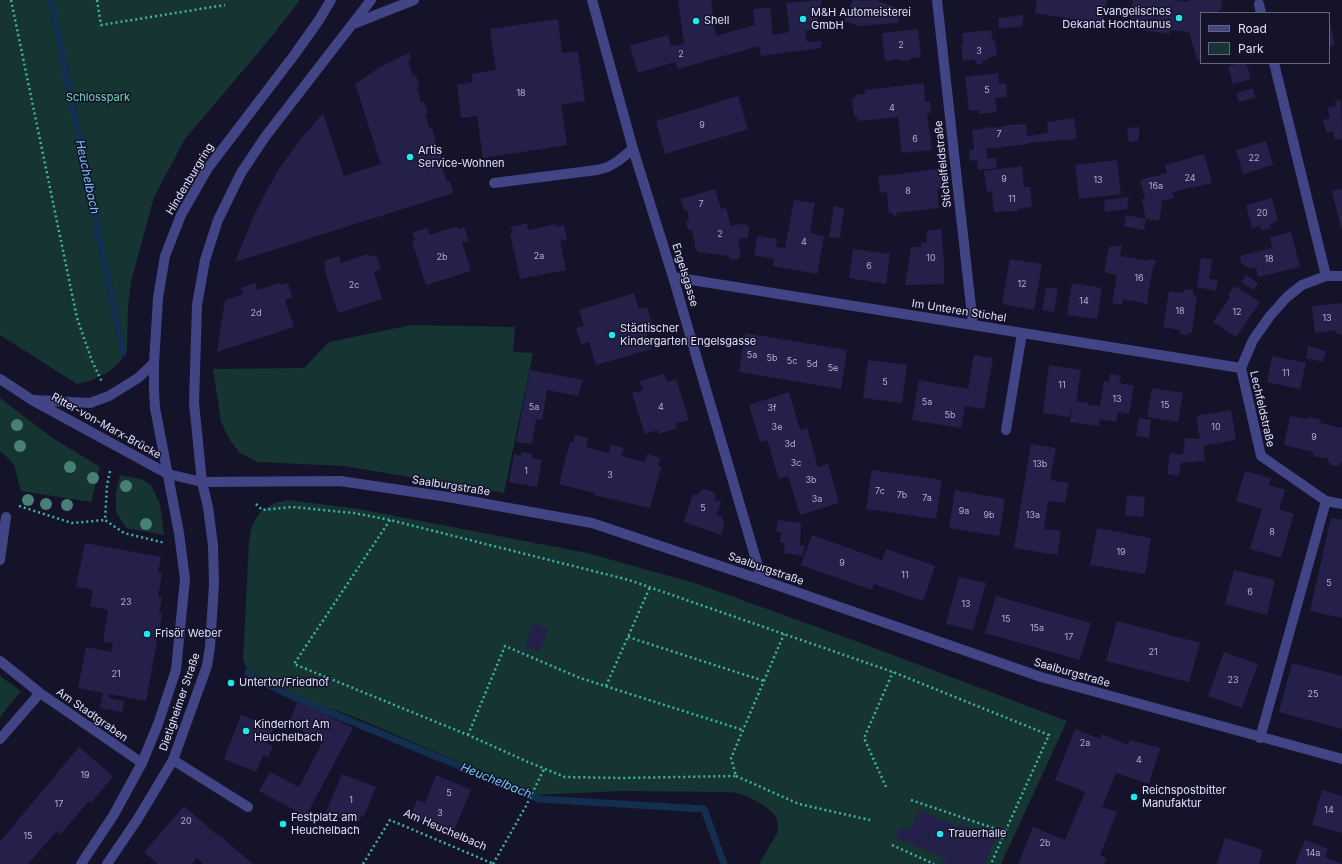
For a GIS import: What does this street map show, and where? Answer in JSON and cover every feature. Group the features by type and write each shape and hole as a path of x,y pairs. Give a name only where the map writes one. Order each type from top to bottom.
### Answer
{"street":[{"name":"Hindenburgring","path":"168,474 155,408 154,362 158,298 166,256 180,215 208,168 295,54 331,0"},
{"path":"202,482 194,403 197,305 205,260 218,220 241,173 265,137 371,0"},
{"path":"353,24 414,0"},
{"name":"Engelsgasse","path":"592,0 633,149 674,277 762,580"},
{"name":"Stichelfeldstraße","path":"937,0 973,325"},
{"path":"1274,64 1326,276 1342,276"},
{"path":"494,183 597,170 608,167 633,149"},
{"name":"Lechfeldstraße","path":"1326,276 1302,285 1287,297 1270,316 1254,340 1241,368 1261,456 1326,501"},
{"name":"Im Unteren Stichel","path":"674,277 1241,368"},
{"path":"1006,430 1022,333"},
{"name":"Ritter-von-Marx-Brücke","path":"32,400 90,403 109,396 138,378 154,362"},
{"name":"Ritter-von-Marx-Brücke","path":"0,379 32,400 168,474"},
{"name":"Saalburgstraße","path":"168,474 202,482 340,481 448,497 592,523 762,580 1041,677 1260,738 1342,759"},
{"name":"Dietigheimer Straße","path":"81,864 113,816 142,763 158,724 176,670 185,579 179,532 168,474"},
{"name":"Dietigheimer Straße","path":"107,864 173,760 207,666 210,647 214,584 213,545 208,507 202,482"},
{"path":"1260,738 1326,501 1342,504"},
{"path":"0,560 6,517"},
{"path":"0,661 40,693"},
{"name":"Am Stadtgraben","path":"0,739 40,693 142,763"},
{"path":"173,760 248,807"}],"path":[{"path":"11,0 77,318 92,360 103,383"},
{"path":"97,0 101,25 225,5"},
{"path":"105,520 107,485 110,471"},
{"path":"256,504 262,510 292,507 354,513 390,520 629,580 893,672 1049,735 991,864"},
{"path":"16,505 72,523 105,520 124,533 165,543"},
{"path":"390,520 294,664 468,735 565,777 621,778 736,776 799,804 870,820"},
{"path":"606,686 650,587"},
{"path":"736,776 731,758 784,634"},
{"path":"628,637 764,681"},
{"path":"468,735 506,646 580,678 743,730"},
{"path":"886,787 864,738 893,672"},
{"path":"493,864 526,806 544,769"},
{"path":"911,800 1005,832"},
{"name":"Am Heuchelbach","path":"363,864 390,820 493,864"},
{"path":"892,845 934,864"}],"green space":[{"name":"Schlosspark","path":"0,0 300,0 273,35 185,139 154,197 131,282 128,305 127,350 120,362 107,373 89,381 77,384 0,335"},
{"path":"411,325 515,327 513,352 533,353 504,493 344,466 257,462 240,453 231,442 221,422 213,369 304,368 329,342"},
{"path":"0,398 54,439 100,467 91,502 21,491 14,465 5,455 0,452"},
{"path":"120,475 141,479 151,485 160,504 164,535 126,528 116,512 116,493"},
{"path":"288,500 359,509 587,553 698,584 872,647 1067,721 1001,864 759,864 778,832 777,819 766,807 749,797 737,793 725,792 621,791 536,795 352,716 309,701 247,669 243,660 249,542 251,529 262,510 275,503"},
{"path":"0,676 21,691 0,717"}],"building":[{"path":"678,0 711,0 716,36 755,25 753,9 770,7 773,35 790,32 786,3 822,0 816,29 805,31 807,42 822,41 821,48 761,56 759,46 678,69 675,62 638,73 630,46 668,35 671,46 684,44"},
{"path":"853,0 875,0 897,8 899,23 859,26 844,21"},
{"path":"1037,0 1107,0 1103,24 1035,13"},
{"path":"1133,0 1175,0 1188,2 1189,0 1222,0 1221,10 1218,12 1200,12 1200,61 1198,62 1189,32 1170,30 1170,34 1129,28"},
{"path":"1024,15 1022,26 999,29 998,18"},
{"path":"558,19 562,53 578,51 585,101 561,105 567,145 483,158 477,116 461,118 457,85 473,82 471,74 496,70 490,29"},
{"path":"1330,23 1335,45 1330,47"},
{"path":"918,29 921,57 910,58 910,60 900,61 899,59 885,61 882,33"},
{"path":"991,30 993,41 995,41 997,56 987,58 988,60 982,61 982,64 977,65 974,59 963,61 961,45 963,44 962,33"},
{"name":"Artis Service-Wohnen","path":"409,53 411,60 408,61 413,76 416,75 419,87 417,88 421,103 424,102 428,113 425,114 430,129 432,128 436,140 434,140 438,155 441,154 445,166 442,167 447,182 450,181 453,193 235,262 255,213 278,170 323,113 344,176 381,164 355,84 380,67"},
{"path":"1246,64 1251,79 1233,84 1228,66"},
{"path":"998,73 999,84 1006,83 1007,97 995,98 997,112 979,114 979,110 969,111 965,77"},
{"path":"924,83 925,102 930,102 931,113 927,113 932,150 902,153 898,117 860,121 854,116 852,100 857,95 865,94 865,90"},
{"path":"1253,88 1255,98 1239,102 1236,93"},
{"path":"738,96 748,129 665,154 656,121"},
{"path":"1341,100 1342,139 1335,140 1333,131 1327,133 1323,120 1330,118 1327,108 1336,106 1335,101"},
{"path":"1074,118 1077,139 1028,143 986,149 987,159 996,158 997,168 978,170 977,160 970,161 969,150 974,150 972,130 1026,124 1027,136 1048,133 1047,122"},
{"path":"1140,127 1138,141 1129,142 1127,128"},
{"path":"1266,141 1273,165 1243,174 1236,150"},
{"path":"1204,154 1212,183 1172,192 1174,198 1161,201 1162,205 1159,221 1146,219 1142,200 1145,199 1140,180 1167,173 1165,165"},
{"path":"1117,160 1121,194 1079,199 1075,165"},
{"path":"1022,166 1024,187 1030,187 1032,207 1017,209 1018,211 994,212 992,191 987,192 984,171"},
{"path":"941,168 943,189 937,190 939,208 896,213 897,216 893,216 893,213 889,213 887,192 880,193 878,176"},
{"path":"715,189 721,209 726,208 731,226 737,224 747,225 749,228 748,237 745,239 740,238 738,248 741,251 740,257 736,260 730,259 728,256 699,252 694,246 695,244 692,231 688,229 686,223 689,219 687,210 684,210 681,199"},
{"path":"1342,189 1342,228 1341,228 1332,191"},
{"path":"1129,197 1127,209 1105,212 1104,200"},
{"path":"1272,198 1278,221 1270,224 1271,228 1261,231 1260,226 1252,228 1246,205"},
{"path":"794,200 815,203 810,233 824,236 817,274 773,266 774,259 754,255 757,236 777,239 776,247 785,248"},
{"path":"834,206 844,208 840,238 829,237"},
{"path":"1126,215 1146,219 1144,230 1124,226"},
{"path":"527,223 528,230 556,224 556,227 564,225 567,240 560,241 566,270 520,279 510,234 513,233 511,227"},
{"path":"457,226 458,229 464,227 469,241 462,243 471,271 426,285 412,241 415,240 412,233 427,228 430,235"},
{"path":"941,229 944,261 944,284 905,285 911,247 921,247 921,243 927,242 926,231"},
{"path":"1291,232 1300,267 1258,277 1256,267 1250,269 1241,263 1240,256 1272,248 1270,237"},
{"path":"1122,245 1120,256 1149,261 1149,259 1156,260 1153,267 1147,300 1148,304 1123,299 1122,305 1112,303 1117,275 1104,272 1109,247"},
{"path":"853,249 890,254 886,284 849,278"},
{"path":"368,254 369,257 376,255 381,269 374,272 382,299 338,313 324,268 326,268 324,261 339,256 341,263"},
{"path":"1201,258 1212,259 1209,279 1218,280 1216,291 1197,287"},
{"path":"1010,259 1042,264 1034,310 1002,304"},
{"path":"1246,275 1258,283 1254,290 1241,282"},
{"path":"255,283 257,290 280,283 281,285 288,283 292,297 285,300 294,327 217,352 225,300 243,294 241,288"},
{"path":"1072,283 1102,288 1097,319 1067,315"},
{"path":"1234,286 1260,302 1236,337 1213,322 1230,297 1228,295"},
{"path":"1046,287 1058,289 1054,312 1042,310"},
{"path":"1184,289 1194,290 1193,295 1197,296 1192,332 1186,335 1180,334 1179,330 1163,327 1169,291 1184,293"},
{"name":"Städtischer Kindergarten Engelsgasse","path":"634,293 639,309 647,307 652,323 644,325 651,349 596,365 589,342 581,344 576,328 584,326 579,310"},
{"path":"1342,303 1342,335 1335,333 1336,330 1315,333 1312,306"},
{"path":"745,333 847,350 841,389 739,372"},
{"path":"1308,346 1326,351 1323,362 1306,358"},
{"path":"974,355 993,358 984,409 965,406 961,428 912,420 919,380 968,389"},
{"path":"1272,356 1306,363 1300,389 1267,382"},
{"path":"868,360 907,365 902,403 863,398"},
{"path":"1049,365 1081,370 1076,401 1088,403 1088,405 1100,406 1104,381 1109,382 1110,374 1121,376 1119,383 1134,386 1129,414 1118,412 1116,422 1100,419 1099,426 1070,422 1072,405 1069,417 1043,413"},
{"path":"530,370 583,380 578,396 547,390 542,420 536,419 532,444 516,442"},
{"path":"664,374 667,382 676,379 689,420 675,424 677,428 659,434 658,430 645,434 632,393 643,390 640,381"},
{"path":"1152,388 1183,393 1178,422 1147,417"},
{"path":"789,392 800,430 807,428 818,467 828,464 839,503 800,515 788,476 779,479 767,440 760,442 749,405"},
{"path":"1231,410 1236,440 1203,446 1205,461 1181,463 1179,476 1167,474 1170,453 1183,455 1185,438 1200,439 1196,416"},
{"path":"1290,416 1307,419 1310,417 1319,419 1321,423 1342,428 1342,462 1340,465 1331,465 1328,461 1329,459 1313,456 1314,452 1284,445"},
{"path":"1139,418 1151,420 1149,438 1136,436"},
{"path":"575,435 588,438 586,447 609,453 611,445 624,448 621,456 645,462 647,454 660,458 658,466 661,467 650,508 594,495 595,493 559,484 570,442 573,443"},
{"path":"1031,444 1056,448 1050,480 1069,483 1065,503 1048,501 1044,529 1061,531 1057,555 1014,548"},
{"path":"521,452 533,454 532,458 542,460 537,487 509,482 514,454 521,456"},
{"path":"872,470 942,480 936,519 866,509"},
{"path":"1245,471 1271,478 1269,485 1285,490 1279,509 1294,514 1281,558 1250,549 1262,509 1236,501"},
{"path":"704,489 714,492 716,496 714,500 721,502 716,515 722,517 724,524 721,535 684,522 693,494 698,495 700,491"},
{"path":"955,490 1005,499 999,536 949,528"},
{"path":"1127,495 1145,497 1143,517 1125,515"},
{"path":"1331,518 1342,520 1342,618 1310,611"},
{"path":"778,520 801,523 800,545 805,545 803,556 784,553 785,543 780,543 781,532 776,532"},
{"path":"1097,528 1151,538 1145,574 1090,565"},
{"path":"812,535 882,560 886,549 935,566 923,601 874,584 872,590 801,565"},
{"path":"85,543 161,557 158,572 162,573 158,597 162,598 159,613 162,614 146,701 109,694 109,698 124,701 122,712 100,708 103,693 78,688 86,647 111,652 113,643 103,642 108,610 90,606 93,590 76,587"},
{"path":"1234,570 1275,580 1267,615 1225,604"},
{"path":"959,577 986,583 973,630 946,624"},
{"path":"996,596 1091,623 1080,660 985,633"},
{"path":"1117,621 1200,643 1189,682 1106,661"},
{"path":"534,623 549,629 539,652 525,646"},
{"path":"1224,652 1258,664 1242,708 1208,696"},
{"path":"1292,663 1342,676 1342,729 1279,712"},
{"path":"298,701 353,728 306,816 259,791 270,772 299,787 323,741 288,724"},
{"path":"241,715 274,728 267,743 273,746 268,757 263,755 256,772 224,759"},
{"path":"1075,729 1100,739 1102,734 1128,745 1130,740 1160,748 1149,784 1116,773 1102,807 1117,812 1100,855 1107,858 1104,864 1018,864 1033,827 1065,840 1085,792 1055,780"},
{"path":"79,747 113,776 91,803 89,801 61,834 57,831 28,864 0,864 0,842"},
{"path":"342,774 376,787 364,816 362,815 359,821 345,816 344,819 326,812"},
{"path":"436,775 471,790 454,830 430,821 429,825 410,817 417,800 425,803"},
{"path":"1322,790 1342,796 1342,833 1312,825"},
{"path":"184,806 253,864 203,864 197,858 192,864 158,864 144,852"},
{"name":"Trauerhalle","path":"919,810 958,827 959,824 995,839 985,864 949,864 942,861 943,857 896,838 901,826 910,830"},
{"path":"1225,838 1263,850 1259,864 1217,864"},
{"path":"1305,840 1328,849 1325,857 1342,864 1295,864"}],"waterway":[{"name":"Heuchelbach","path":"51,0 123,353"},
{"name":"Heuchelbach","path":"248,673 265,683 307,703 539,799 704,809 724,864"}],"place":[{"name":"Evangelisches Dekanat Hochtaunus","path":"1179,18"},
{"name":"M&H Automeisterei GmbH","path":"803,19"},
{"name":"Shell","path":"696,21"},
{"name":"Artis Service-Wohnen","path":"410,157"},
{"name":"Städtischer Kindergarten Engelsgasse","path":"612,335"},
{"name":"Frisör Weber","path":"147,634"},
{"name":"Untertor/Friedhof","path":"231,683"},
{"name":"Kinderhort Am Heuchelbach","path":"246,731"},
{"name":"Reichspostbitter Manufaktur","path":"1134,797"},
{"name":"Festplatz am Heuchelbach","path":"283,824"},
{"name":"Trauerhalle","path":"940,834"}]}
